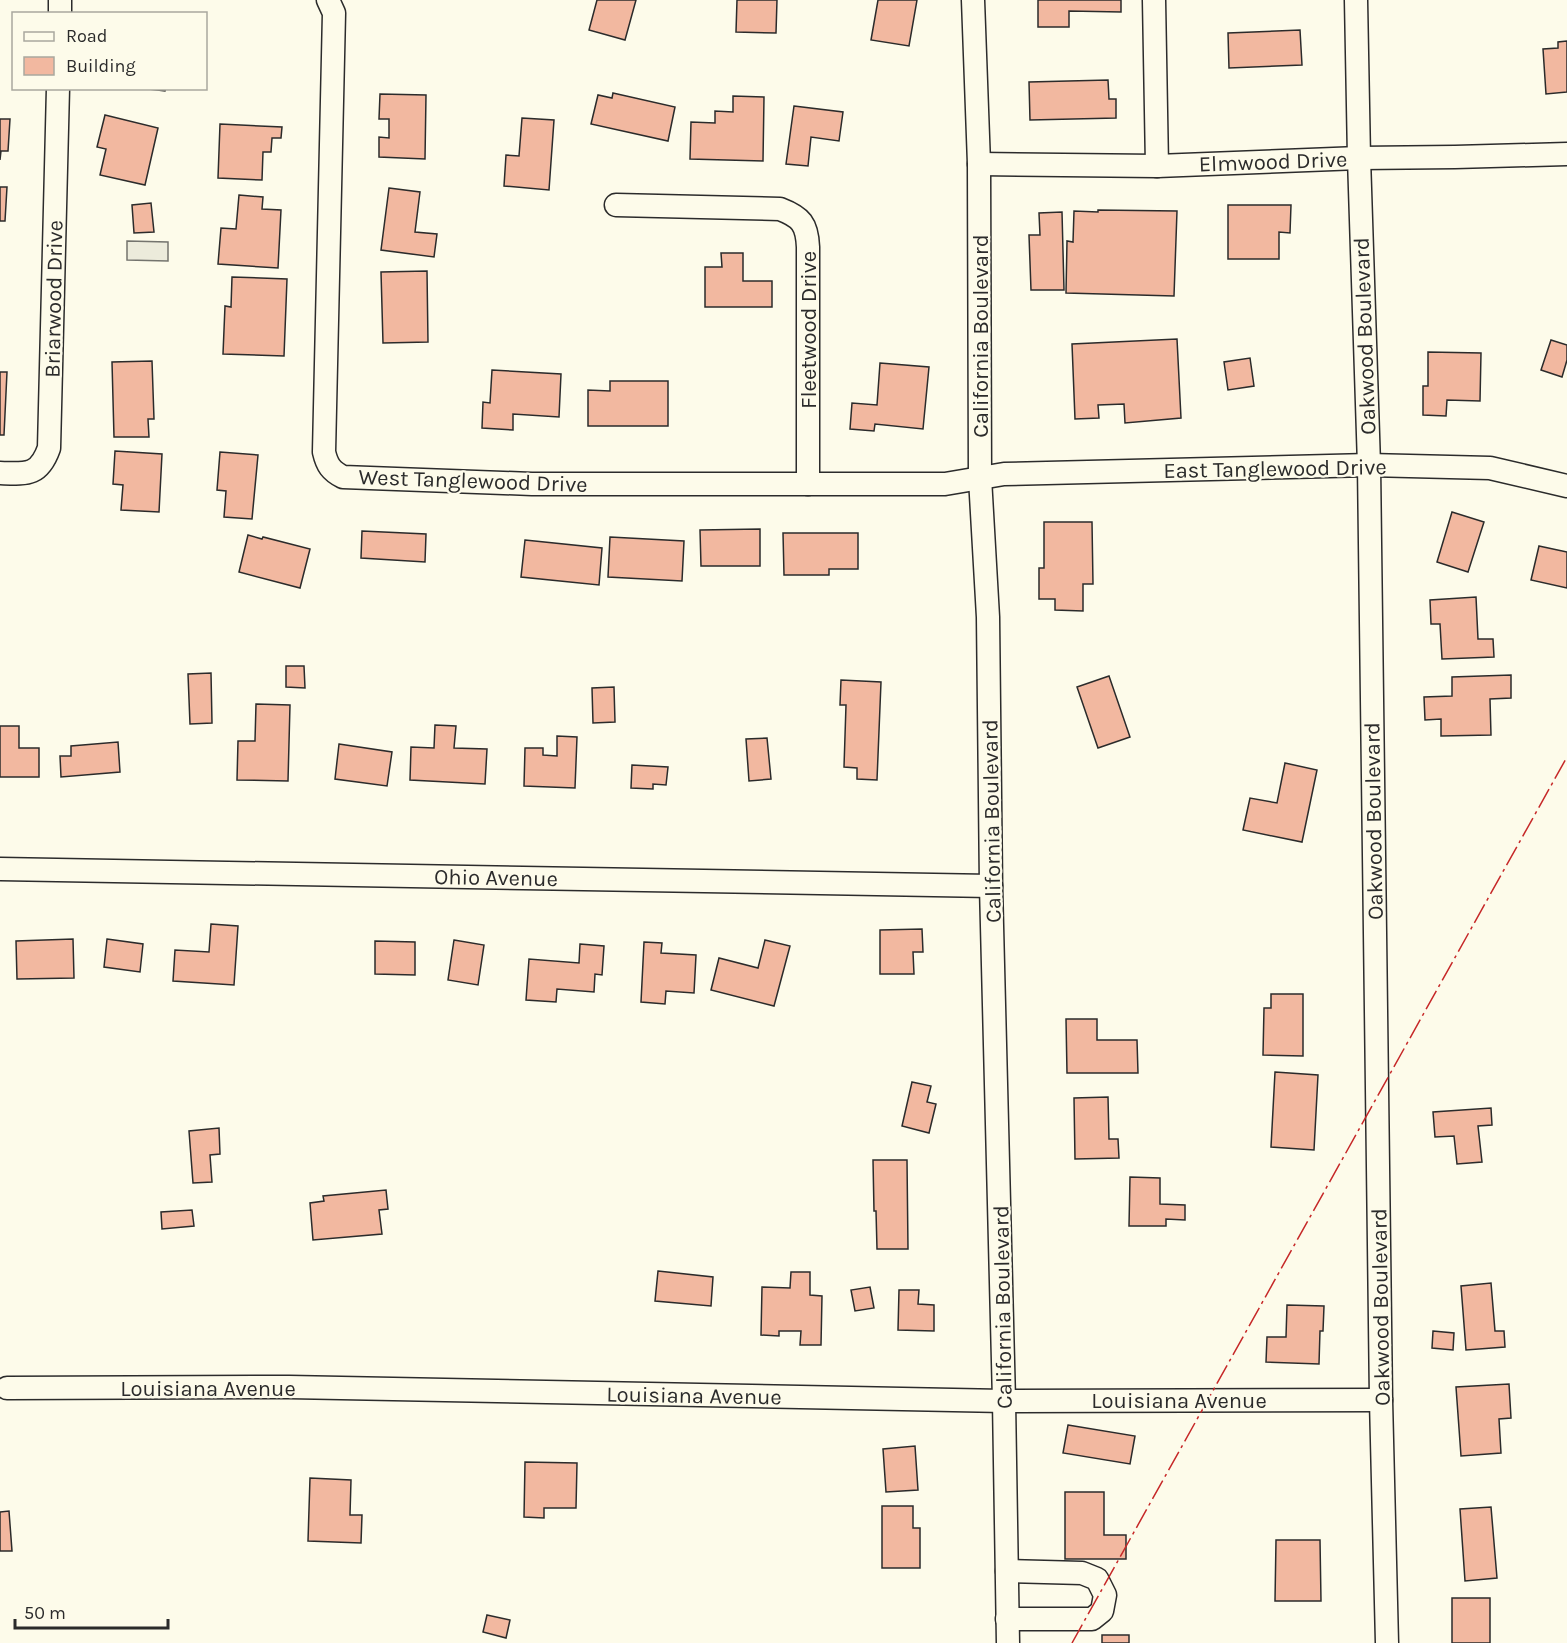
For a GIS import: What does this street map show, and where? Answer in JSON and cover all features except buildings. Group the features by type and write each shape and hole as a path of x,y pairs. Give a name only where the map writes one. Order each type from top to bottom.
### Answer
{"street":[{"name":"West Tanglewood Drive","path":"328,0 334,13 324,452 327,464 334,472 343,477 532,484 945,484 980,478"},
{"name":"California Boulevard","path":"973,0 979,164 980,478 988,617 991,886 1008,1643"},
{"path":"1154,0 1157,166"},
{"name":"Oakwood Boulevard","path":"1356,0 1369,465 1381,1400 1387,1643"},
{"name":"Briarwood Drive","path":"0,473 26,473 37,468 44,461 49,448 58,90"},
{"name":"Elmwood Drive","path":"979,164 1157,166 1359,158 1567,154"},
{"name":"Fleetwood Drive","path":"616,205 780,209 794,215 802,223 807,234 808,248 808,484"},
{"name":"East Tanglewood Drive","path":"980,478 1004,474 1369,465 1490,468 1567,486"},
{"name":"Ohio Avenue","path":"0,869 991,886"},
{"name":"Louisiana Avenue","path":"7,1388 282,1387 1004,1401 1381,1400"},
{"path":"1007,1571 1082,1573 1097,1579 1105,1595 1102,1611 1092,1619 1007,1618"}],"shaded area":[{"path":"127,241 168,242 168,261 127,260"}],"power":[{"path":"1072,1643 1567,757"}]}
